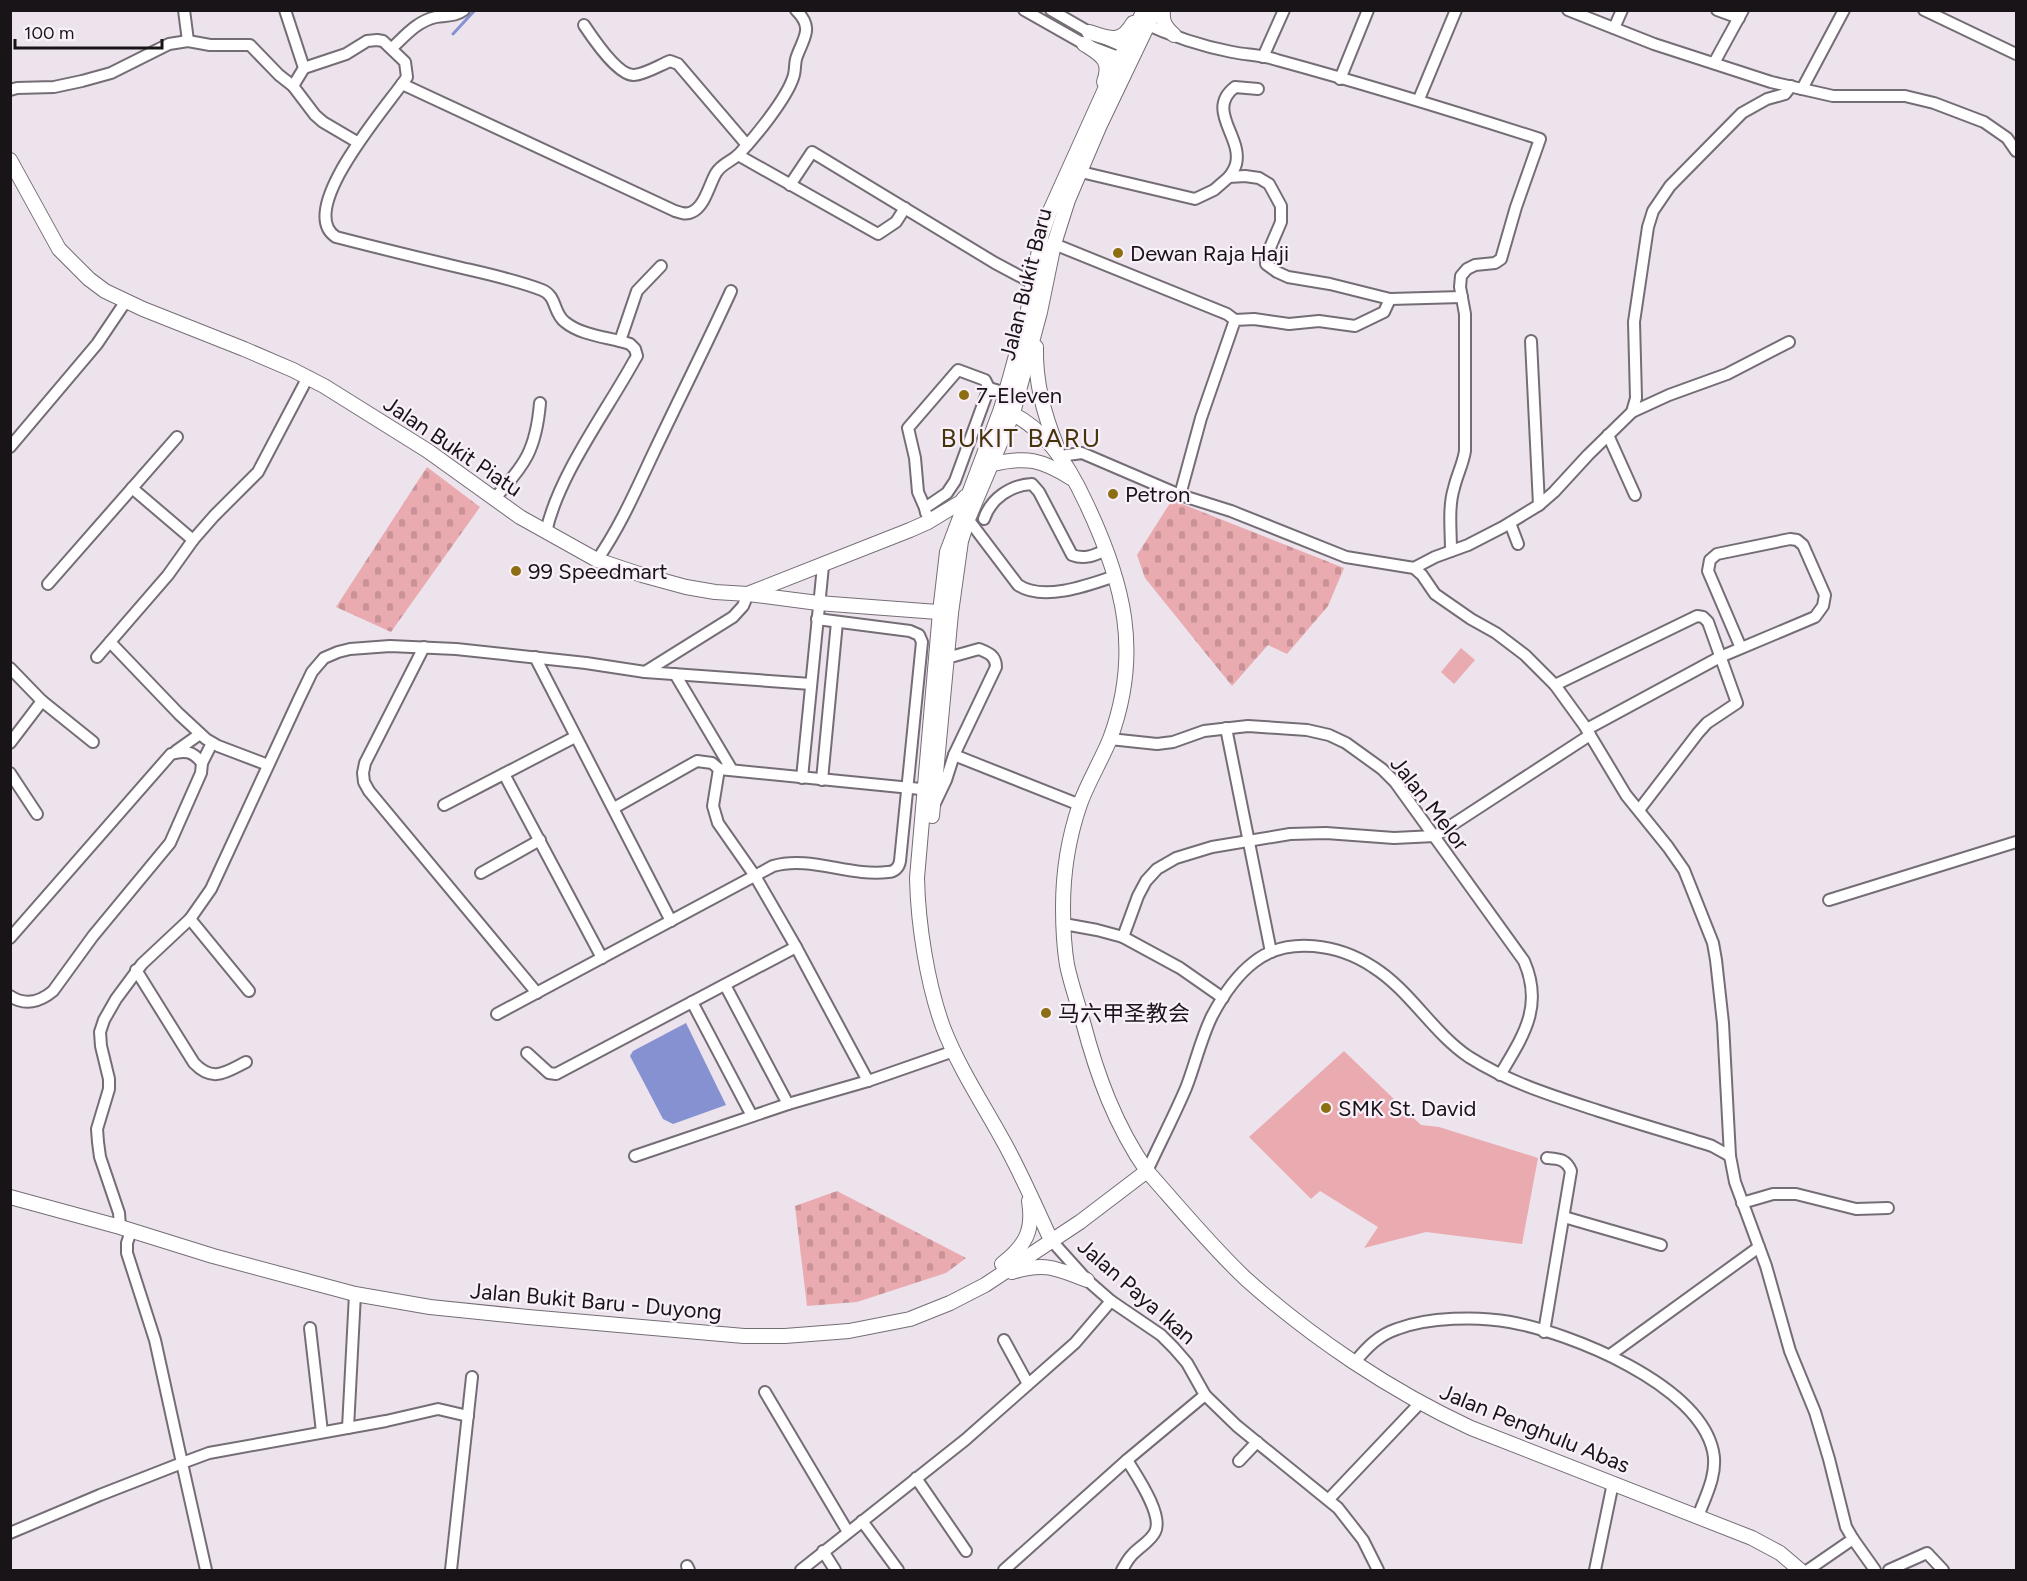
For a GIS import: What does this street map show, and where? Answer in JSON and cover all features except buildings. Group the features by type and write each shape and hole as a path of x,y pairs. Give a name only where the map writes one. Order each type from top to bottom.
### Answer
{"main road":[{"name":"Jalan Bukit Baru","path":"929,790 945,613 947,552 968,493 1007,411 1006,393 1027,315 1068,200 1142,17 1155,10"},
{"path":"1163,10 1165,27 1174,34"},
{"path":"1086,38 1124,36 1142,17"},
{"path":"1064,182 1080,134 1108,72 1104,60 1086,38"},
{"name":"Jalan Bukit Baru","path":"945,613 968,519 993,464 1007,411 1040,312 1042,234 1106,87 1128,55"},
{"name":"Jalan Bukit Piatu","path":"10,159 59,249 89,279 126,301 244,348 308,377 428,451 494,499 546,532 597,560 686,587 715,592 945,613"},
{"path":"1040,312 1036,361 1039,388 1046,418 1060,456"},
{"name":"Jalan Penghulu Abas","path":"1007,411 1038,431 1060,456 1090,510 1115,576 1125,614 1128,650 1120,706 1110,739 1080,805 1068,849 1063,906 1067,965 1094,1063 1115,1118 1147,1171 1245,1278 1304,1327 1420,1403 1471,1428 1767,1545 1800,1570"},
{"path":"993,464 1017,459 1041,462 1073,479"},
{"path":"748,594 823,566 926,515 961,502 968,493"},
{"name":"Jalan Paya Ikan","path":"927,959 926,876 933,808 929,790"},
{"name":"Jalan Paya Ikan","path":"929,790 917,878 918,909 943,1026 954,1051 1027,1187 1051,1240"},
{"name":"Jalan Bukit Baru - Duyong","path":"10,1197 213,1256 355,1294 430,1307 478,1312 744,1336 785,1336 849,1331 910,1319 950,1303 998,1276 1080,1222 1147,1171"},
{"path":"950,1303 1016,1253 1024,1242 1029,1233 1030,1221 1027,1187"},
{"path":"998,1276 1025,1268 1043,1266 1058,1268 1087,1280"}],"street":[{"path":"184,10 188,41"},
{"path":"285,10 304,68"},
{"path":"392,48 424,21 438,16 458,15 465,10"},
{"path":"402,84 617,186 684,214 692,213 697,209 716,173 747,145 768,119 794,78 796,59 805,40 806,31 801,16 795,10"},
{"path":"1024,10 1128,55"},
{"path":"1051,10 1086,38"},
{"path":"1263,57 1284,10"},
{"path":"1340,79 1368,10"},
{"path":"1419,99 1456,10"},
{"path":"1568,10 1771,82 1833,96 1905,96 1934,103 1984,122 2007,138 2016,151"},
{"path":"1614,28 1622,10"},
{"path":"1714,63 1741,14 1717,10"},
{"path":"1632,412 1636,398 1634,322 1648,226 1653,211 1670,186 1743,113 1767,99 1785,94 1797,87 1844,10"},
{"path":"1924,10 2016,54"},
{"path":"1142,17 1174,34 1220,50 1263,57 1419,99 1540,139 1516,207 1501,259 1495,263 1475,265 1461,276 1465,314 1465,451 1453,488 1451,551"},
{"path":"584,25 601,51 628,74 637,75 670,61 678,64 747,145"},
{"path":"293,86 304,68 346,54 368,41 378,40 392,48 405,62 407,77 357,142 339,173 328,205 326,226 330,233 336,237 502,278 544,291 552,297 557,313 570,326 634,347 637,356 584,445 559,494 546,532"},
{"path":"10,90 54,87 111,73 169,44 188,41 210,45 250,45 293,86 308,107 323,122 357,142"},
{"path":"1081,172 1195,199 1214,190 1229,177 1236,165 1237,151 1223,111 1224,101 1229,91 1235,87 1258,89"},
{"path":"790,185 812,152 995,263 1039,283"},
{"path":"738,155 878,234 896,222 905,208"},
{"path":"1229,177 1258,178 1269,184 1275,192 1281,206 1281,222 1266,257 1266,264 1288,277 1339,286 1390,299 1462,297"},
{"path":"1054,244 1231,317 1289,324 1319,321 1355,326 1384,312 1390,299"},
{"path":"620,341 637,291 661,266"},
{"path":"597,560 610,541 641,481 731,291"},
{"path":"10,447 83,361 126,301"},
{"path":"1180,495 1231,317"},
{"path":"1531,341 1539,505"},
{"path":"1414,568 1434,557 1467,545 1539,505 1632,412 1669,395 1727,375 1790,342"},
{"path":"958,370 985,380 989,388 955,481 926,515 918,492 915,458 908,428 958,370"},
{"path":"97,657 168,575 193,540 258,472 308,377"},
{"path":"989,388 1006,393"},
{"path":"494,499 526,460 534,441 540,403"},
{"path":"1608,435 1635,495"},
{"path":"48,584 177,437"},
{"path":"1060,456 1082,453 1180,495 1231,512 1346,557 1414,568 1422,575 1435,594 1496,633 1525,655 1555,686 1588,732 1626,795 1684,870 1713,943 1723,1023 1730,1156 1735,1182 1759,1247 1790,1351 1815,1412 1846,1527 1875,1570"},
{"path":"984,519 993,501 1020,485 1032,484 1039,492 1072,555 1093,556 1106,550"},
{"path":"132,488 193,540"},
{"path":"968,519 1018,585 1025,589 1067,590 1084,587 1115,576"},
{"path":"1510,523 1518,544"},
{"path":"1123,937 1146,881 1157,869 1176,858 1212,847 1290,834 1326,833 1394,838 1435,836 1588,732 1720,657 1815,617 1823,606 1825,596 1803,545 1797,540 1790,539 1717,554 1710,560 1708,571 1741,648"},
{"path":"801,778 823,566"},
{"path":"645,672 733,617 743,606 748,594"},
{"path":"1555,686 1697,616 1703,617 1708,622 1737,703 1707,723 1639,810"},
{"path":"497,1014 755,876 784,863 889,873 898,867 922,642 918,635 910,631 817,619"},
{"path":"822,780 837,622"},
{"path":"111,642 200,734 212,743 268,765"},
{"path":"206,1570 155,1340 128,1253 126,1229 100,1157 97,1129 109,1089 100,1032 104,1020 136,970 190,919 212,889 312,672 324,658 338,652 390,646 535,657 645,672 811,684"},
{"path":"424,647 365,763 364,782 396,824 537,993"},
{"path":"933,808 954,755 994,675 996,660 992,655 979,649 941,658"},
{"path":"535,657 671,921"},
{"path":"10,668 42,701 93,742"},
{"path":"675,674 732,770"},
{"path":"10,743 42,701"},
{"name":"Jalan Melor","path":"1110,739 1157,744 1173,742 1204,731 1226,728 1248,726 1307,730 1329,735 1346,743 1382,769 1395,782 1435,836 1524,961 1531,977 1533,993 1530,1017 1522,1039 1500,1075"},
{"path":"1226,728 1271,952"},
{"path":"10,938 171,754 200,734"},
{"path":"444,805 575,737"},
{"path":"10,996 23,1002 36,1001 53,991 93,936 170,843 212,743"},
{"path":"171,754 183,750 190,752 202,763"},
{"path":"954,755 1080,805"},
{"path":"614,808 697,761 712,763 720,769 929,790"},
{"path":"720,769 714,806 714,814 718,823 755,876 796,946 868,1081"},
{"path":"10,773 37,814"},
{"path":"504,774 602,958"},
{"path":"481,873 540,840"},
{"path":"1829,900 2016,842"},
{"path":"190,919 249,991"},
{"path":"1064,924 1123,937 1180,968 1223,998"},
{"path":"527,1053 549,1073 556,1074 796,946"},
{"path":"1147,1171 1185,1089 1211,1017 1223,998 1254,962 1271,952 1311,946 1342,951 1359,958 1390,979 1448,1040 1500,1075 1530,1089 1712,1146 1730,1156"},
{"path":"136,970 200,1070 216,1075 246,1062"},
{"path":"725,985 788,1104"},
{"path":"693,1002 752,1116"},
{"path":"635,1156 954,1051"},
{"path":"1544,1332 1571,1171 1568,1163 1547,1158"},
{"path":"1742,1203 1773,1194 1796,1194 1856,1209 1888,1208"},
{"path":"1564,1217 1661,1245"},
{"name":"Jalan Paya Ikan","path":"1051,1240 1087,1280 1111,1301 1161,1335 1187,1364 1205,1395 1237,1426 1329,1499 1352,1523 1377,1570"},
{"path":"1610,1355 1759,1247"},
{"path":"348,1428 355,1294"},
{"path":"801,1570 965,1440 1075,1343 1111,1301"},
{"path":"1356,1362 1381,1336 1398,1328 1424,1322 1469,1320 1509,1322 1610,1355 1639,1371 1677,1398 1700,1422 1709,1437 1714,1453 1713,1471 1698,1516"},
{"path":"310,1328 322,1432"},
{"path":"1004,1340 1028,1384"},
{"path":"451,1570 472,1377"},
{"path":"765,1392 848,1532"},
{"path":"1004,1570 1127,1460 1205,1395"},
{"path":"1329,1499 1420,1403"},
{"path":"10,1533 100,1494 209,1453 438,1409 468,1416"},
{"path":"1239,1461 1257,1442"},
{"path":"1122,1570 1130,1556 1155,1533 1158,1525 1157,1517 1148,1498 1127,1460"},
{"path":"916,1478 966,1551"},
{"path":"1595,1570 1613,1483"},
{"path":"862,1521 898,1570"},
{"path":"1808,1570 1853,1539"},
{"path":"823,1551 835,1570"},
{"path":"1889,1570 1928,1553 1943,1570"}],"green space":[{"path":"427,467 480,507 391,632 336,607"},
{"path":"1172,500 1344,568 1328,606 1287,654 1268,645 1232,686 1145,578 1137,555"},
{"path":"1461,648 1475,660 1454,684 1441,672"},
{"path":"1344,1051 1421,1125 1439,1127 1538,1158 1522,1244 1426,1232 1364,1248 1378,1227 1320,1191 1311,1199 1249,1137"},
{"path":"837,1191 966,1258 946,1273 857,1302 807,1306 795,1206"}],"water":[{"path":"686,1023 726,1105 673,1124 663,1119 630,1056 633,1051"}],"waterway":[{"path":"453,34 475,10"}],"place":[{"name":"Dewan Raja Haji","path":"1118,253"},
{"name":"7-Eleven","path":"964,395"},
{"name":"Petron","path":"1113,494"},
{"name":"99 Speedmart","path":"516,571"},
{"name":"马六甲圣教会","path":"1046,1013"},
{"name":"SMK St. David","path":"1326,1108"}],"district":[{"name":"BUKIT BARU","path":"1021,438"}]}
